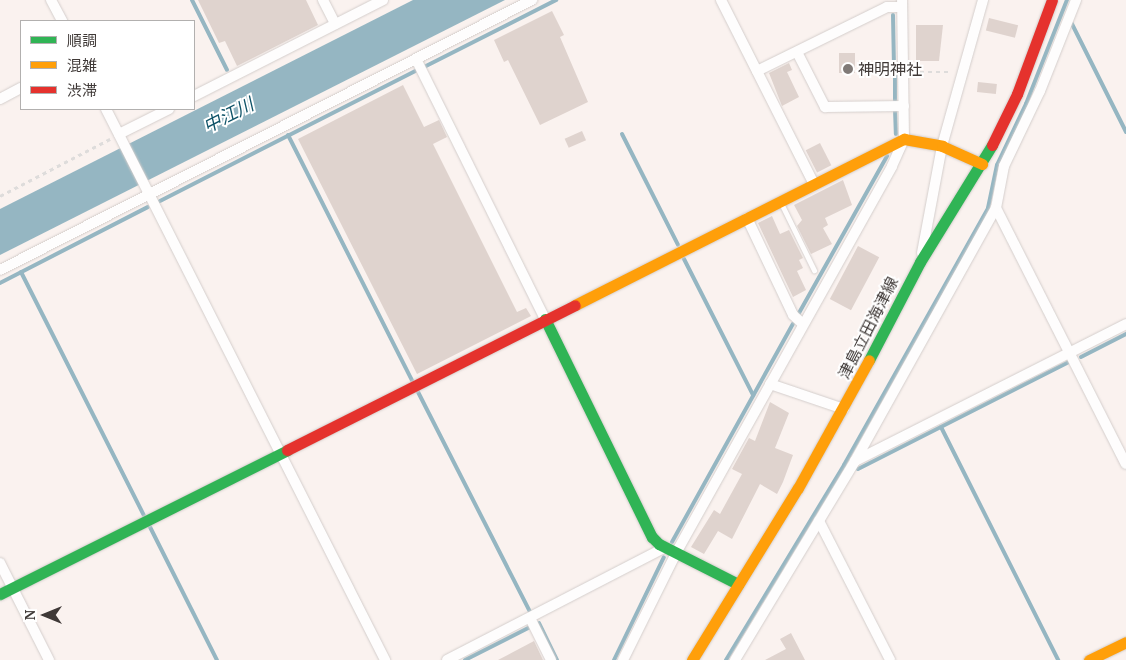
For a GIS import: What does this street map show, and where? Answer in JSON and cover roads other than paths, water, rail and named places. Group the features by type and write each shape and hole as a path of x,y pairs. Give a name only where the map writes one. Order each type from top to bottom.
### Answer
{"street":[{"path":"51,0 61,20"},
{"path":"324,0 336,24"},
{"path":"195,95 383,0"},
{"path":"0,270 147,190 416,59 532,0"},
{"path":"721,0 814,184"},
{"path":"920,262 942,146 983,0"},
{"name":"津島立田海津線","path":"692,660 844,409 920,262 982,164 1017,94 1052,0"},
{"path":"735,660 855,461 996,208 1004,166 1040,91 1076,0"},
{"path":"623,660 671,550 770,384 892,166 904,139 902,3 757,71"},
{"path":"797,52 825,107 904,106"},
{"path":"416,59 652,537 671,550 738,584"},
{"path":"0,98 20,88"},
{"path":"106,110 385,660"},
{"path":"120,138 167,110"},
{"path":"0,594 904,139 942,146 982,164"},
{"path":"996,208 1126,464"},
{"path":"747,218 793,315 804,324"},
{"path":"855,461 1126,324"},
{"path":"770,384 844,409"},
{"path":"819,521 890,660"},
{"path":"447,660 671,550"},
{"path":"0,563 49,660"},
{"path":"530,618 551,660"},
{"path":"1090,660 1110,655 1126,642"}],"lane":[{"path":"780,202 814,270"}],"water":[{"name":"中江川","path":"413,0 505,0 0,255 0,209"}],"waterway":[{"path":"192,0 227,70"},
{"path":"426,66 556,0"},
{"path":"726,660 844,465 988,208 997,165 1026,104 1067,0"},
{"path":"893,15 894,69"},
{"path":"1071,22 1126,132"},
{"path":"160,201 415,71"},
{"path":"895,76 895,100"},
{"path":"895,109 896,134"},
{"path":"622,134 678,245"},
{"path":"288,135 412,380"},
{"path":"799,313 887,156"},
{"path":"0,283 148,207"},
{"path":"684,259 753,395"},
{"path":"21,272 144,515"},
{"path":"672,542 793,324"},
{"path":"1081,357 1126,334"},
{"path":"858,469 1069,362"},
{"path":"417,390 530,612"},
{"path":"941,427 1058,660"},
{"path":"149,525 217,660"},
{"path":"614,660 664,557"},
{"path":"539,623 557,660"},
{"path":"465,660 530,627"}],"place":[{"name":"神明神社","path":"848,69"}]}
